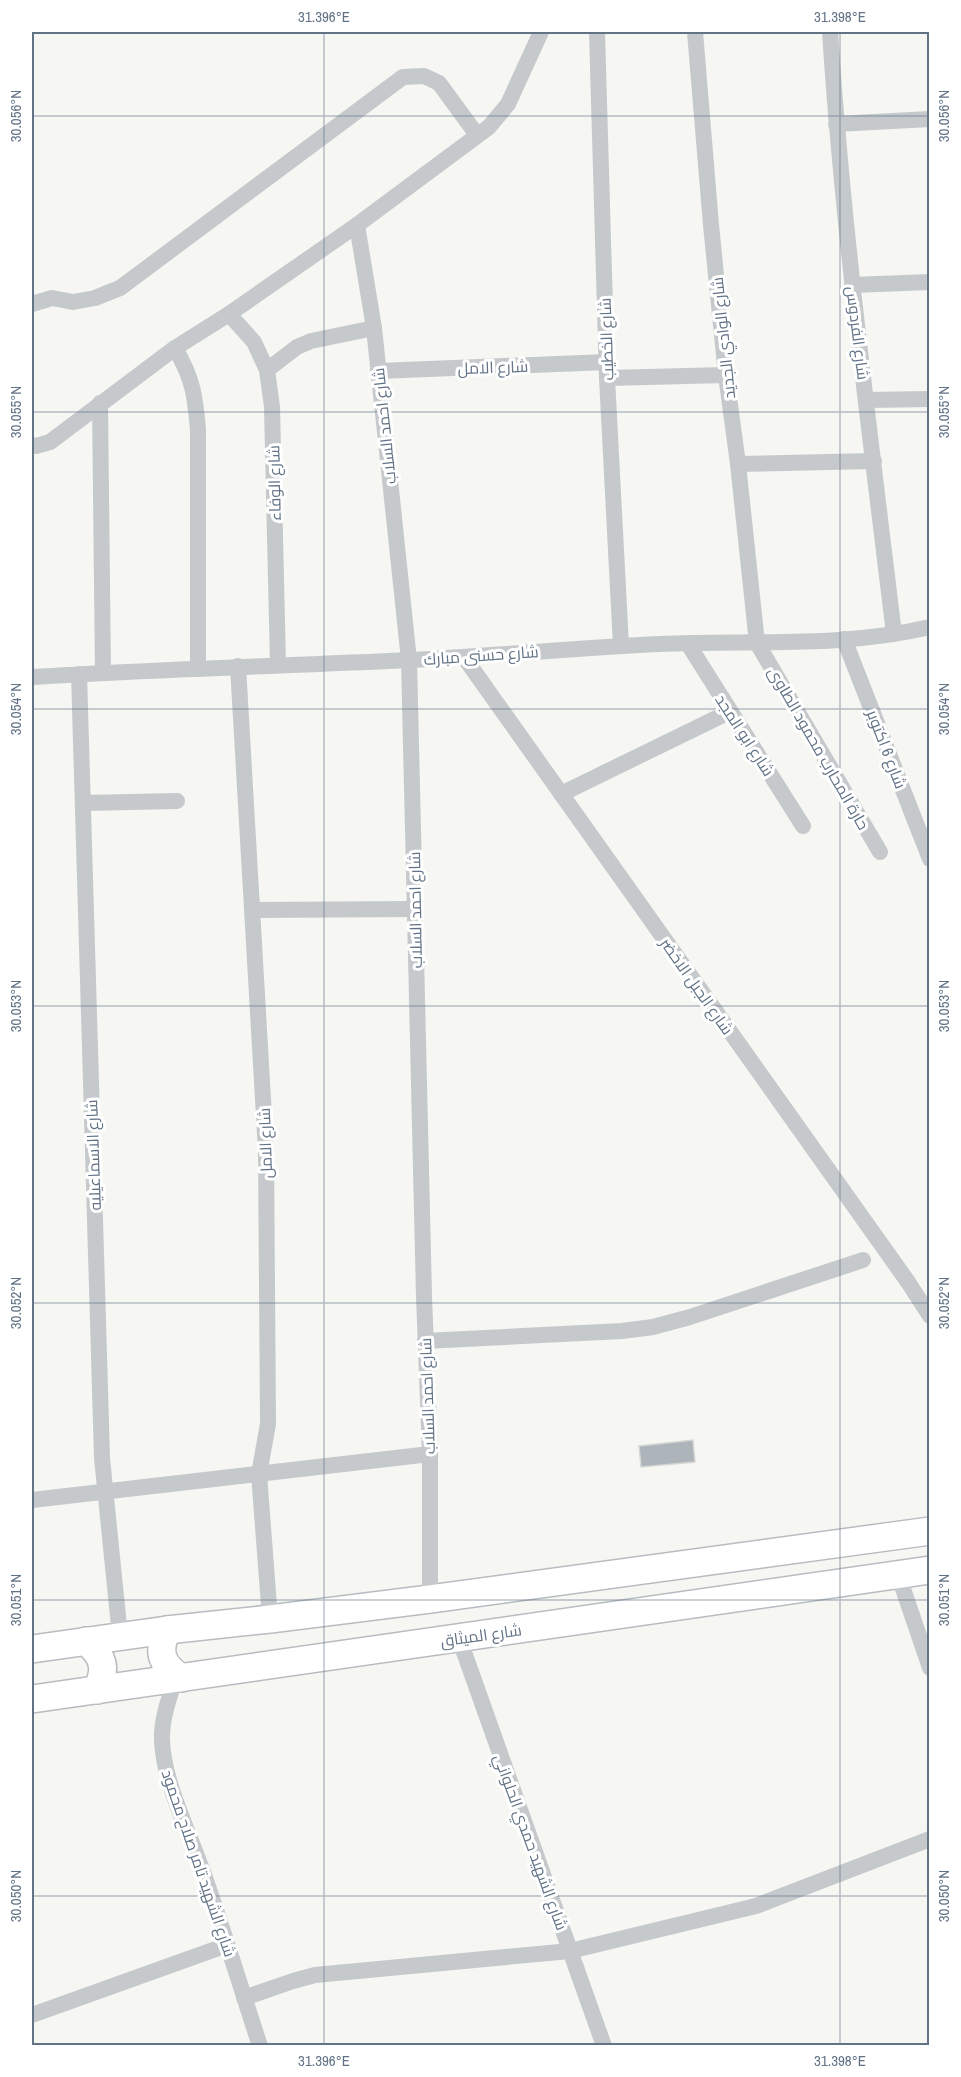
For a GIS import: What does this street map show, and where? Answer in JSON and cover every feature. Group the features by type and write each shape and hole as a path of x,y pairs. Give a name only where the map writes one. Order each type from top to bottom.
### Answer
{"main road":[{"path":"32,1649 167,1630 430,1599 930,1531"},
{"name":"شارع الميثاق","path":"32,1699 930,1570"},
{"path":"167,1630 161,1643 162,1657 169,1670 178,1679"},
{"path":"86,1641 97,1650 102,1663 103,1677 97,1690"}],"street":[{"path":"32,446 50,442 175,348 229,314 357,225 489,127 508,104 541,32"},
{"name":"شارع الخطيب","path":"597,32 607,370 621,646"},
{"name":"شارع الوادي الجديد","path":"696,32 711,225 757,643"},
{"name":"شارع الفردوس","path":"830,32 836,124 852,285 894,634"},
{"path":"32,304 52,298 73,302 95,298 120,288 403,77 424,76 439,83 477,135"},
{"path":"836,124 930,119"},
{"name":"شارع احمد السلاب","path":"357,225 374,328 410,660 414,909 430,1454 430,1599"},
{"path":"852,285 930,282"},
{"name":"شارع الوفاء","path":"229,314 254,342 267,370 272,407 278,665"},
{"path":"267,370 297,347 311,341 374,328"},
{"path":"175,348 188,372 196,403 198,430 198,668"},
{"name":"شارع الامل","path":"378,371 607,370 726,375"},
{"path":"867,400 930,399"},
{"path":"100,403 103,673"},
{"path":"738,464 874,461"},
{"name":"شارع حسنى مبارك","path":"32,677 410,660 621,646 844,639 894,634 930,627"},
{"name":"شارع 6 اكتوبر","path":"844,639 923,826 930,859"},
{"name":"حارة المحارب محمود الطاوى","path":"757,643 880,852"},
{"name":"شارع ابو المجد","path":"688,644 803,826"},
{"name":"شارع الجبل الاخضر","path":"464,657 930,1316"},
{"name":"شارع الامل","path":"238,666 267,1163 268,1424 259,1474 270,1619"},
{"name":"شارع الاسماعيليه","path":"79,674 104,1491 120,1636"},
{"path":"561,794 729,712"},
{"path":"83,803 177,801"},
{"path":"252,910 414,909"},
{"path":"425,1341 622,1331 653,1326 690,1317 862,1260"},
{"path":"32,1500 430,1454"},
{"path":"898,1574 930,1668"},
{"name":"شارع الشهيد حمدي الحلواني","path":"459,1638 604,2046"},
{"name":"شارع الشهيد تامر صلاح محمود","path":"178,1679 163,1721 161,1738 167,1774 260,2046"},
{"path":"244,1998 315,1975 570,1951 756,1906 930,1839"},
{"path":"32,2015 227,1945"}],"building":[{"path":"693,1440 695,1462 641,1467 639,1446"}]}
